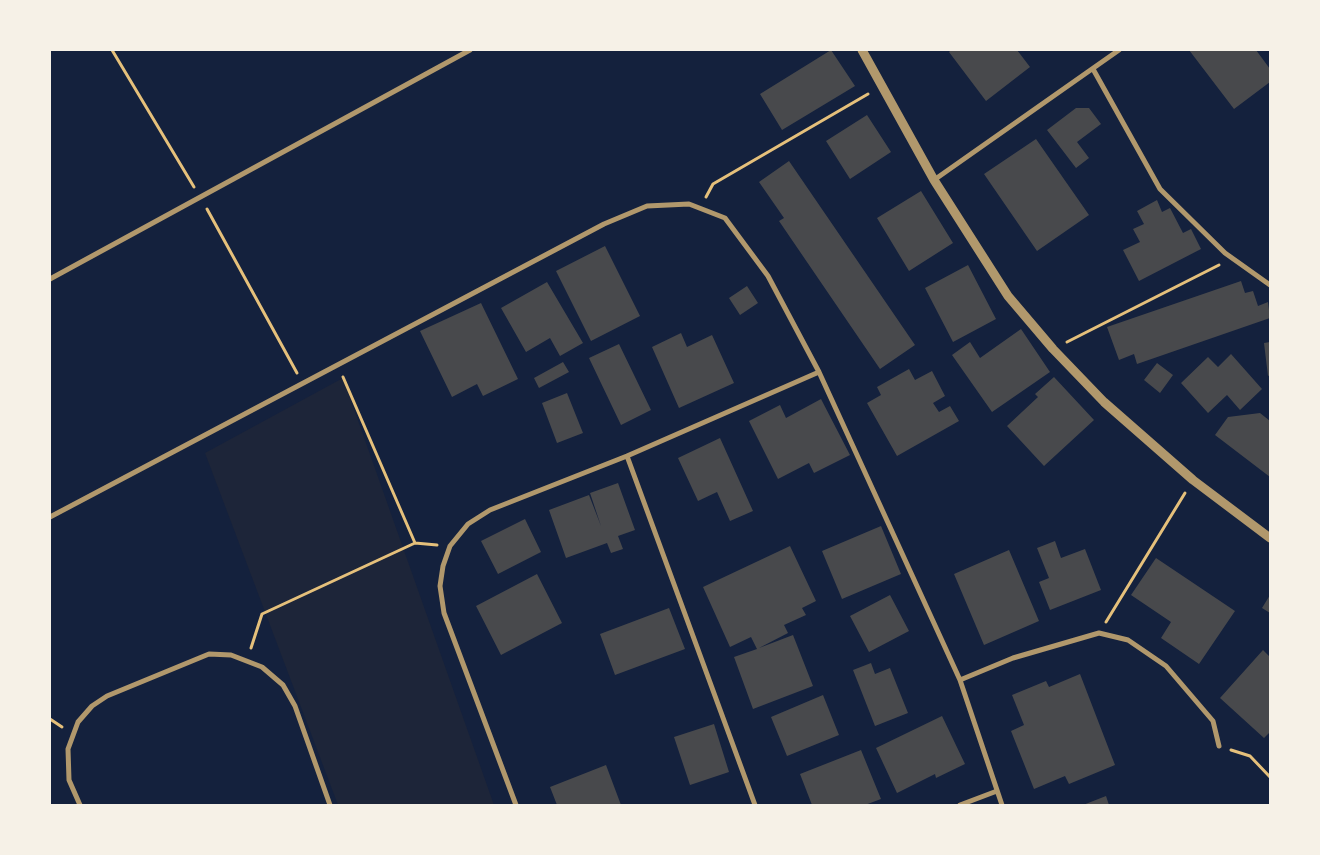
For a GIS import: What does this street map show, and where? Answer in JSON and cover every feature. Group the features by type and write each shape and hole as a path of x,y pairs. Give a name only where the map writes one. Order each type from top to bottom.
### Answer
{"street":[{"path":"50,279 470,50"},
{"path":"862,50 934,180 1008,296 1053,349 1104,402 1193,480 1270,538"},
{"path":"934,180 1119,50"},
{"path":"1093,69 1160,189 1233,258 1270,285"},
{"path":"50,517 604,224 647,206 689,204 725,218 768,276 819,372 960,680 1002,805"},
{"path":"516,805 444,613 440,586 450,546 468,524 490,510 628,456 819,372"},
{"path":"628,456 755,805"},
{"path":"960,680 1012,658 1099,633 1128,640 1166,666 1213,721 1219,746"},
{"path":"80,805 70,780 68,749 78,722 92,706 107,696 210,654 231,655 262,667 283,684 295,706 330,805"},
{"path":"960,805 997,791"}],"path":[{"path":"112,50 201,198 302,383"},
{"path":"699,208 713,184 882,86"},
{"path":"1053,349 1233,258"},
{"path":"338,365 415,543"},
{"path":"1099,633 1193,480"},
{"path":"247,661 262,614 415,543 450,546"},
{"path":"1219,746 1250,756 1270,777"}],"shaded area":[{"path":"343,378 494,805 338,805 205,453"}],"building":[{"path":"831,50 855,86 782,130 760,94"},
{"path":"951,50 1017,50 1030,67 986,101 949,52"},
{"path":"1189,50 1256,50 1270,69 1270,82 1234,109"},
{"path":"1076,108 1089,108 1101,124 1077,142 1089,158 1076,168 1047,130"},
{"path":"867,115 891,152 850,179 826,141"},
{"path":"1036,139 1089,215 1037,251 984,174"},
{"path":"789,161 915,345 880,369 779,221 784,218 759,182"},
{"path":"921,191 953,243 909,271 877,218"},
{"path":"1157,200 1162,212 1170,208 1183,233 1191,229 1201,249 1139,281 1123,250 1140,242 1133,229 1144,224 1137,211"},
{"path":"605,246 640,316 591,341 556,271"},
{"path":"968,265 996,319 953,342 925,288"},
{"path":"1241,281 1245,293 1253,291 1258,306 1268,302 1270,318 1137,364 1134,354 1119,360 1107,327"},
{"path":"547,282 583,343 560,356 550,338 526,352 501,308"},
{"path":"747,286 758,303 740,315 729,298"},
{"path":"481,303 518,379 483,396 477,384 452,397 420,331"},
{"path":"1021,329 1050,372 992,412 952,355 970,342 980,358"},
{"path":"681,333 687,347 712,335 734,383 679,408 652,347"},
{"path":"1270,342 1270,375 1268,376 1264,343"},
{"path":"619,344 651,410 621,425 589,358"},
{"path":"1231,354 1262,389 1240,410 1227,395 1208,413 1181,383 1208,357 1218,367"},
{"path":"563,362 569,372 539,388 534,378"},
{"path":"1157,363 1173,375 1160,393 1144,380"},
{"path":"909,369 915,380 932,371 945,396 933,403 939,412 950,406 959,421 897,456 867,403 881,395 877,387"},
{"path":"1054,377 1094,420 1044,466 1007,426 1038,397 1035,394"},
{"path":"567,393 583,433 557,443 542,403"},
{"path":"821,399 850,455 814,473 809,463 778,479 749,421 780,405 786,418"},
{"path":"1260,413 1270,421 1270,477 1215,435 1228,417"},
{"path":"720,438 753,511 730,521 717,492 698,501 678,458"},
{"path":"618,483 635,530 618,536 623,549 611,553 607,543 566,558 549,510 589,495 601,526 590,493"},
{"path":"525,519 541,552 498,574 481,541"},
{"path":"881,526 901,574 842,599 822,551"},
{"path":"1055,541 1061,558 1085,549 1101,590 1050,610 1039,582 1049,578 1037,548"},
{"path":"790,546 816,601 802,608 806,615 784,625 788,633 759,648 793,635 813,686 753,709 734,657 757,649 751,637 730,647 703,587"},
{"path":"1009,550 1039,621 984,645 954,574"},
{"path":"1156,558 1235,611 1199,664 1161,638 1171,622 1131,595"},
{"path":"537,574 562,623 501,655 476,606"},
{"path":"890,595 909,631 869,652 850,616"},
{"path":"1270,595 1270,613 1262,608"},
{"path":"669,608 685,649 615,675 600,634"},
{"path":"1263,650 1270,657 1270,732 1264,738 1220,698"},
{"path":"871,663 875,674 890,668 908,713 875,726 853,670"},
{"path":"1080,674 1115,765 1069,784 1065,776 1034,789 1011,731 1024,725 1012,695 1046,681 1049,687"},
{"path":"823,695 839,735 787,756 771,717"},
{"path":"942,716 965,764 936,778 935,774 897,793 876,748"},
{"path":"714,724 729,772 690,785 674,737"},
{"path":"861,750 881,799 865,805 812,805 800,774"},
{"path":"606,765 621,805 557,805 550,787"},
{"path":"1106,796 1109,805 1083,805"}]}
